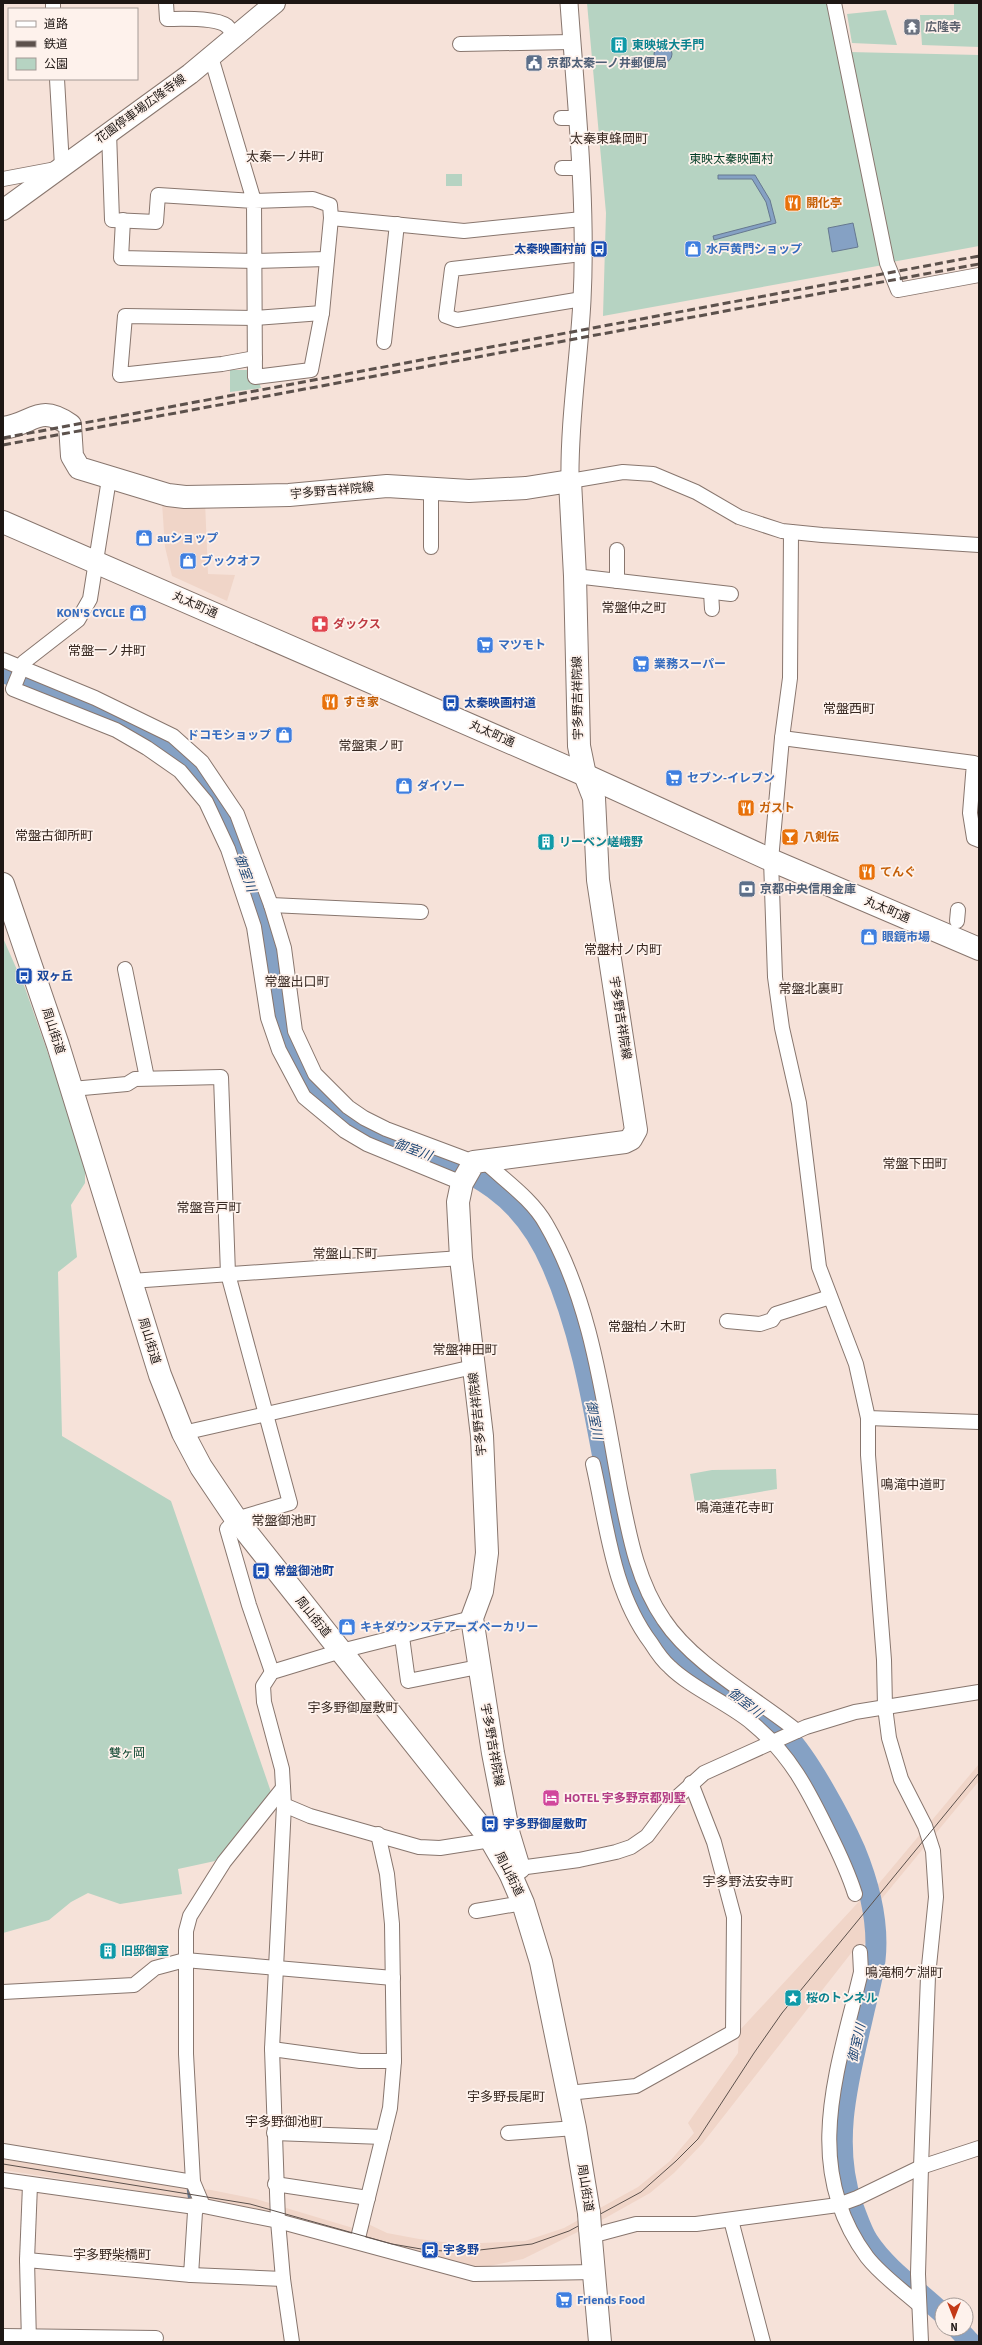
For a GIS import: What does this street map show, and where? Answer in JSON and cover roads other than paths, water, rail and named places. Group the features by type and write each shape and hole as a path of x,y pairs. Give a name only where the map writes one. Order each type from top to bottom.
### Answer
{"main road":[{"name":"花園停車場広隆寺線","path":"3,210 211,57 275,3"},
{"name":"宇多野吉祥院線","path":"3,428 45,414 59,418 70,425 72,430 74,464 86,472 168,495 185,497 289,495 387,486 469,491 526,488 570,481 575,576 579,746 585,775 594,798 598,880 636,1130 631,1139 625,1142 471,1170 458,1202 461,1258 482,1436 487,1553 482,1591 472,1618 478,1667 514,1870"},
{"name":"丸太町通","path":"3,522 585,775 771,860 979,949"},
{"name":"周山街道","path":"3,884 35,973 160,1375 183,1433 201,1467 236,1519 514,1870 541,1962 575,2128 590,2226 600,2342"}],"street":[{"path":"166,3 167,19 191,18 226,25 235,36"},
{"path":"568,3 578,118 582,219 582,299 569,441 570,481 623,472 653,474 696,492 739,517 790,532 979,545"},
{"path":"834,3 887,263 898,290 979,275"},
{"path":"460,44 572,42"},
{"path":"109,132 112,220 156,222 158,195 254,202 313,199 330,205 331,218 322,313 311,370 255,377 254,202 211,57"},
{"path":"3,179 60,167 57,80"},
{"path":"561,118 578,118"},
{"path":"562,168 581,168"},
{"path":"331,218 464,231 582,219"},
{"path":"123,220 121,258 255,261 327,259"},
{"path":"384,342 397,224"},
{"path":"582,254 452,269 446,316 457,320 582,299"},
{"path":"255,358 222,364 120,375 125,316 255,318 322,313"},
{"path":"109,479 94,582 90,599 78,620 24,662 13,689 116,730 147,748 180,771 206,802 228,849 254,927 268,1018 279,1050 304,1097 345,1131 367,1144 471,1170"},
{"path":"430,489 431,547"},
{"path":"790,532 790,678 782,738 771,860 775,977 778,1004 799,1103 819,1267 856,1364 868,1418 868,1455 884,1660 885,1707 895,1761 925,1826 933,1851 936,1897 928,1976 918,2274 918,2303 921,2342"},
{"path":"617,550 617,581"},
{"path":"575,576 730,594"},
{"path":"712,592 712,609"},
{"path":"3,660 21,669 95,698 173,736 202,762 237,814 271,905 284,948 296,1031 315,1074 348,1107 364,1118 471,1170 526,1199 546,1222 575,1289 593,1349 631,1545 647,1592 664,1621 682,1642 712,1669 793,1733"},
{"path":"782,738 974,764 970,813 974,838 979,840"},
{"path":"271,905 421,912"},
{"path":"125,969 147,1078"},
{"path":"72,1089 127,1084 135,1079 147,1078 221,1077 228,1274 290,1504 236,1519 227,1529 249,1605 272,1672"},
{"path":"131,1281 461,1258"},
{"path":"726,1321 760,1324 772,1320 776,1314 830,1297"},
{"path":"183,1433 473,1367"},
{"path":"868,1418 979,1422"},
{"path":"593,1464 608,1543 621,1584 633,1614 650,1642 670,1667 751,1722 774,1742 799,1773 818,1808 847,1869 856,1894"},
{"path":"292,2342 283,2279 275,2184 272,2049 284,1805 282,1769 264,1702 263,1686 272,1672 341,1651 402,1637 472,1618"},
{"path":"402,1637 408,1681 478,1667"},
{"path":"514,1870 578,1860 616,1852 631,1846 647,1836 674,1800 691,1783 704,1773 793,1733 855,1712 979,1692"},
{"path":"568,2093 636,2086 733,2032 734,1917 714,1842 691,1783"},
{"path":"191,2275 195,2212 199,2205 200,2195 194,2182 186,2054 186,1931 190,1916 224,1862 283,1788"},
{"path":"284,1805 310,1816 426,1847 440,1848 491,1840"},
{"path":"357,2242 390,2108 394,2061 392,1924 387,1874 378,1834"},
{"path":"476,1912 523,1903"},
{"path":"860,1952 861,1972 830,2102 828,2161 847,2225 867,2257 884,2275 918,2303"},
{"path":"3,1992 134,1985 155,1968 185,1960 393,1978"},
{"path":"272,2049 360,2061 394,2061"},
{"path":"508,2132 575,2128"},
{"path":"274,2133 383,2137"},
{"path":"590,2226 685,2224 730,2220 840,2204 857,2198 921,2167 979,2148"},
{"path":"3,2151 194,2182"},
{"path":"3,2180 188,2206 199,2205 278,2221 474,2274 595,2272"},
{"path":"275,2184 368,2198"},
{"path":"29,2339 27,2260 30,2185"},
{"path":"730,2220 763,2342"},
{"path":"27,2260 191,2275 283,2279"},
{"path":"3,2336 29,2339 156,2338"}],"water":[{"path":"663,45 669,48 672,54 669,60 663,63 657,60 654,54 657,48"},
{"path":"718,175 755,175 770,200 776,223 714,240 713,236 771,221 766,202 752,179 718,179"},
{"path":"853,223 858,247 832,252 828,228"}],"waterway":[{"name":"御室川","path":"3,672 146,734 162,744 193,769 206,785 218,804 231,832 262,923 268,948 276,998 286,1036 301,1072 312,1088 324,1103 333,1111 362,1130 454,1166 475,1176 494,1188 511,1203 526,1220 540,1240 563,1293 580,1350 587,1378 624,1565 634,1591 653,1621 681,1652 707,1675 776,1725 795,1746 814,1773 833,1806 855,1850 865,1876 872,1904 876,1932 876,1946 873,1973 853,2059 844,2107 842,2131 846,2180 852,2204 861,2228 868,2241 893,2270 934,2306"},
{"path":"188,2185 190,2201"},
{"name":"御室川","path":"965,2337 970,2342"}],"tram line":[{"path":"3,2164 250,2204 392,2244 427,2250 462,2252 532,2244 569,2231 641,2192 698,2139 782,2013 979,1773"}],"railway":[{"path":"3,438 979,256"},
{"path":"3,445 979,264"}],"place":[{"name":"広隆寺","path":"912,27"},
{"name":"東映城大手門","path":"619,45"},
{"name":"京都太秦一ノ井郵便局","path":"534,63"},
{"name":"開化亭","path":"793,203"},
{"name":"太秦映画村前","path":"599,249"},
{"name":"水戸黄門ショップ","path":"693,249"},
{"name":"auショップ","path":"144,538"},
{"name":"ブックオフ","path":"188,561"},
{"name":"KON'S CYCLE","path":"138,613"},
{"name":"ダックス","path":"320,624"},
{"name":"マツモト","path":"485,645"},
{"name":"業務スーパー","path":"641,664"},
{"name":"すき家","path":"330,702"},
{"name":"太秦映画村道","path":"451,703"},
{"name":"ドコモショップ","path":"284,735"},
{"name":"セブン-イレブン","path":"674,778"},
{"name":"ダイソー","path":"404,786"},
{"name":"ガスト","path":"746,808"},
{"name":"八剣伝","path":"790,837"},
{"name":"リーベン嵯峨野","path":"546,842"},
{"name":"てんぐ","path":"867,872"},
{"name":"京都中央信用金庫","path":"747,889"},
{"name":"眼鏡市場","path":"869,937"},
{"name":"双ヶ丘","path":"24,976"},
{"name":"常盤御池町","path":"261,1571"},
{"name":"キキダウンステアーズベーカリー","path":"347,1627"},
{"name":"HOTEL 宇多野京都別墅","path":"551,1798"},
{"name":"宇多野御屋敷町","path":"490,1824"},
{"name":"旧邸御室","path":"108,1951"},
{"name":"桜のトンネル","path":"793,1998"},
{"name":"宇多野","path":"430,2250"},
{"name":"Friends Food","path":"564,2300"}],"district":[{"name":"太秦東蜂岡町","path":"609,139"},
{"name":"太秦一ノ井町","path":"285,157"},
{"name":"常盤仲之町","path":"634,608"},
{"name":"常盤一ノ井町","path":"107,651"},
{"name":"常盤西町","path":"849,709"},
{"name":"常盤東ノ町","path":"371,746"},
{"name":"常盤古御所町","path":"54,836"},
{"name":"常盤村ノ内町","path":"623,950"},
{"name":"常盤出口町","path":"297,982"},
{"name":"常盤北裏町","path":"811,989"},
{"name":"常盤下田町","path":"915,1164"},
{"name":"常盤音戸町","path":"209,1208"},
{"name":"常盤山下町","path":"345,1254"},
{"name":"常盤柏ノ木町","path":"647,1327"},
{"name":"常盤神田町","path":"465,1350"},
{"name":"鳴滝中道町","path":"913,1485"},
{"name":"鳴滝蓮花寺町","path":"735,1508"},
{"name":"常盤御池町","path":"284,1521"},
{"name":"宇多野御屋敷町","path":"353,1708"},
{"name":"宇多野法安寺町","path":"748,1882"},
{"name":"鳴滝桐ケ淵町","path":"904,1973"},
{"name":"宇多野長尾町","path":"506,2097"},
{"name":"宇多野御池町","path":"284,2122"},
{"name":"宇多野柴橋町","path":"112,2255"}],"park label":[{"name":"東映太秦映画村","path":"731,159"},
{"name":"雙ヶ岡","path":"127,1753"}]}
